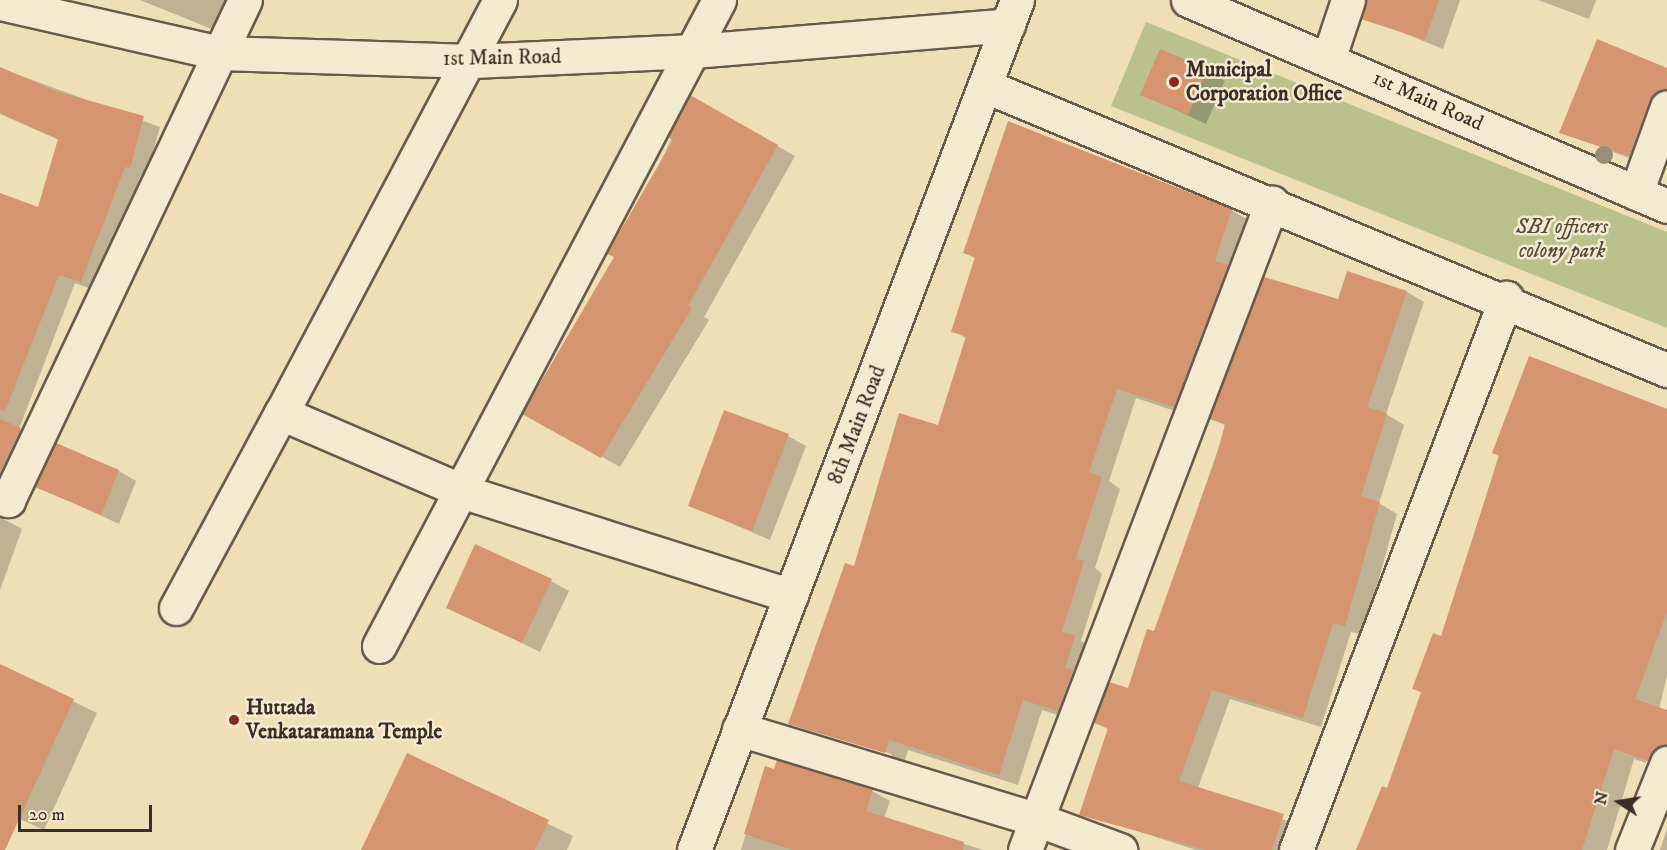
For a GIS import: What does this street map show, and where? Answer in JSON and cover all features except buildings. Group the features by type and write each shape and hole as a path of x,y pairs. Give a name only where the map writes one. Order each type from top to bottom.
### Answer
{"street":[{"path":"0,497 8,500 245,0"},
{"path":"176,608 472,61 501,0"},
{"path":"379,646 464,492 694,51 718,0"},
{"name":"1st Main Road","path":"1188,0 1329,57 1667,206"},
{"path":"1329,57 1348,0"},
{"name":"1st Main Road","path":"3,6 220,53 472,61 694,51 1013,12"},
{"name":"8th Main Road","path":"694,850 988,87 1013,12"},
{"path":"988,87 1506,298 1667,370"},
{"path":"1636,193 1667,106"},
{"path":"1025,850 1272,202"},
{"path":"1296,850 1506,298"},
{"path":"281,413 464,492 791,596"},
{"path":"739,729 1036,819 1120,850"},
{"path":"1632,850 1667,763"}],"green space":[{"name":"SBI officers colony park","path":"1146,22 1667,232 1667,328 1111,106"}],"place":[{"name":"Municipal Corporation Office","path":"1174,82"},
{"name":"Huttada Venkataramana Temple","path":"234,720"}]}
